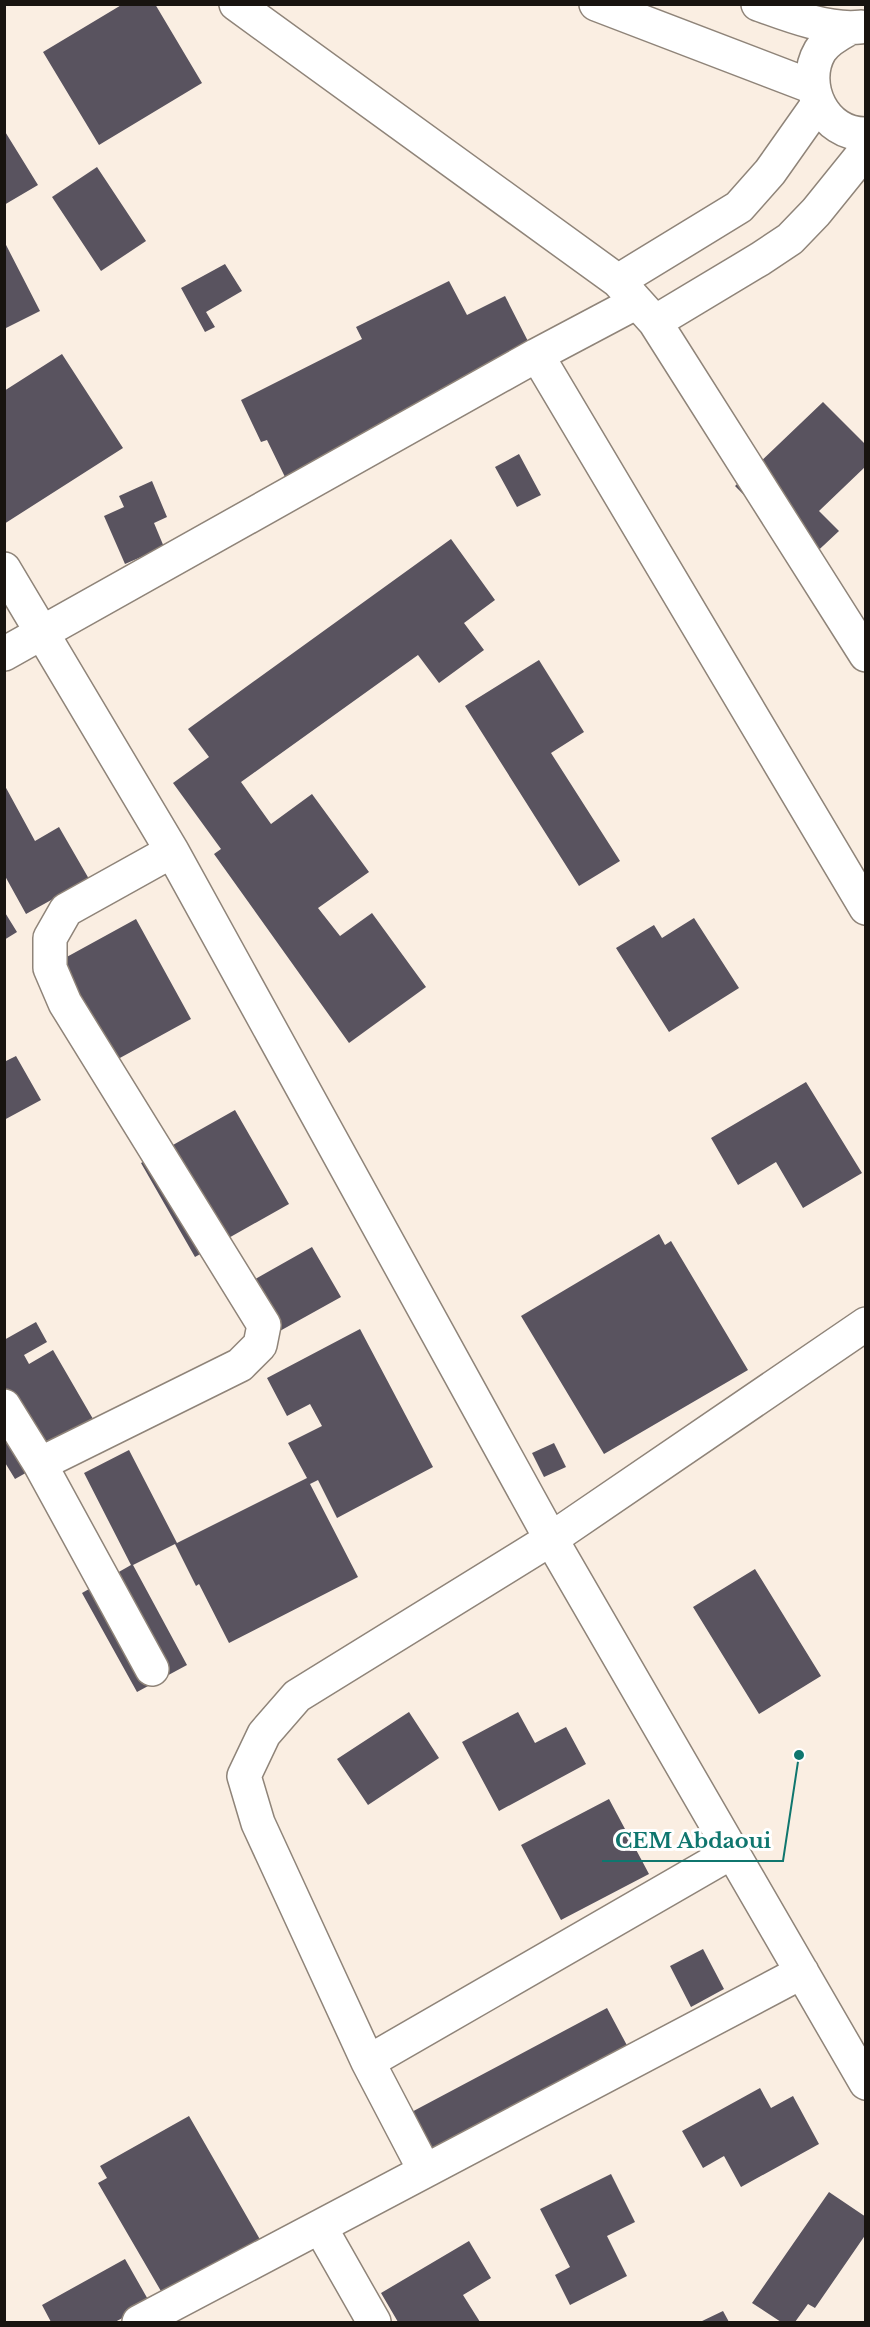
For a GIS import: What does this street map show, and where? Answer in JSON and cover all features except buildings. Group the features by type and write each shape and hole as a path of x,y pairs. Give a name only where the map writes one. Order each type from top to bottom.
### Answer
{"street":[{"path":"236,4 636,302 866,655"},
{"path":"596,4 815,95"},
{"path":"758,4 796,17 858,27"},
{"path":"858,27 834,37 821,50 814,68 815,95 828,119 843,129 866,134"},
{"path":"636,302 739,207 770,172 815,95"},
{"path":"4,654 537,355 636,302 760,260 790,238 816,212 866,150"},
{"path":"537,355 866,908"},
{"path":"4,569 172,851 551,1539 866,2084"},
{"path":"40,1464 240,1365 260,1345 264,1325 65,1003 50,968 50,938 66,910 172,851"},
{"path":"425,2171 368,2062 258,1823 244,1776 264,1734 297,1696 551,1539 866,1324"},
{"path":"4,1406 40,1464 152,1669"},
{"path":"368,2062 732,1852"},
{"path":"139,2322 802,1972"},
{"path":"320,2227 374,2322"}],"place":[{"name":"CEM Abdaoui","path":"799,1755"}]}
